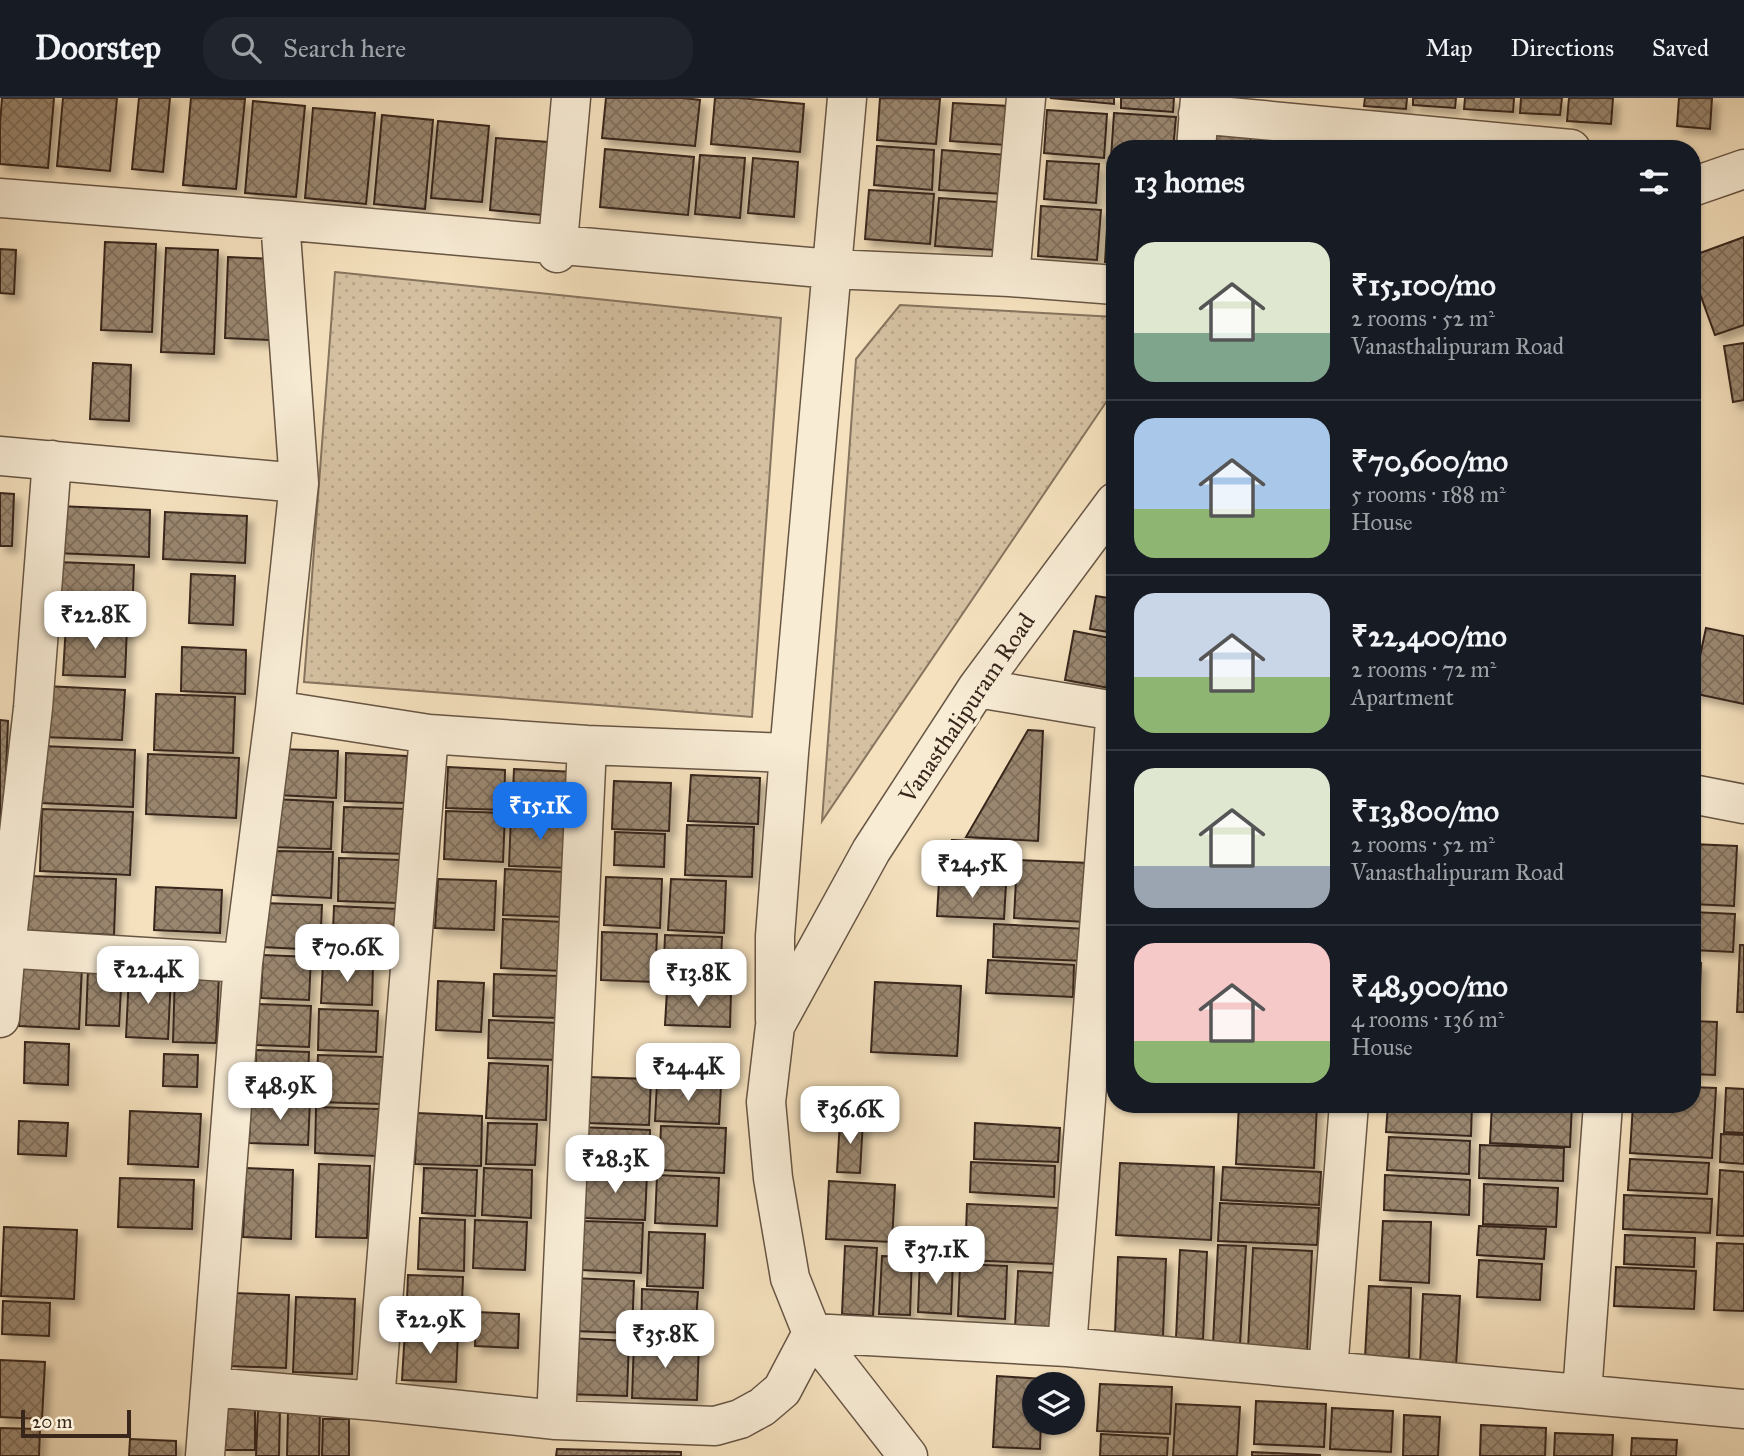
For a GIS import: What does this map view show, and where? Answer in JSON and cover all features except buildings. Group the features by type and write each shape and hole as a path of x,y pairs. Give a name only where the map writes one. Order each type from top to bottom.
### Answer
{"street":[{"path":"557,248 571,98"},
{"path":"775,1026 775,936 789,753 848,98"},
{"path":"1010,277 1026,98"},
{"path":"1198,120 1455,140"},
{"path":"1701,161 1744,167"},
{"path":"1701,184 1744,167"},
{"path":"0,198 280,220 557,248 832,269 1106,284"},
{"path":"205,1456 243,963 275,710 299,483 280,220"},
{"path":"0,456 299,483"},
{"path":"0,1018 16,707 52,460"},
{"name":"Vanasthalipuram Road","path":"908,1456 812,1333 790,1278 773,1178 766,1102 775,1026 871,851 977,688 1106,514"},
{"path":"977,688 1106,710"},
{"path":"275,710 429,734 587,745 789,753"},
{"path":"375,1401 429,734"},
{"path":"556,1420 587,745"},
{"path":"1701,796 1744,804"},
{"path":"1067,1348 1106,839"},
{"path":"3,948 243,963"},
{"path":"1328,1371 1348,1113"},
{"path":"1581,1394 1602,1113"},
{"path":"211,1387 556,1420 715,1426 740,1419 762,1408 782,1390 812,1333 1067,1348 1744,1409"}],"shaded area":[{"path":"335,272 781,318 752,717 304,682"},
{"path":"900,305 1106,316 1106,402 822,821 856,359"}]}
